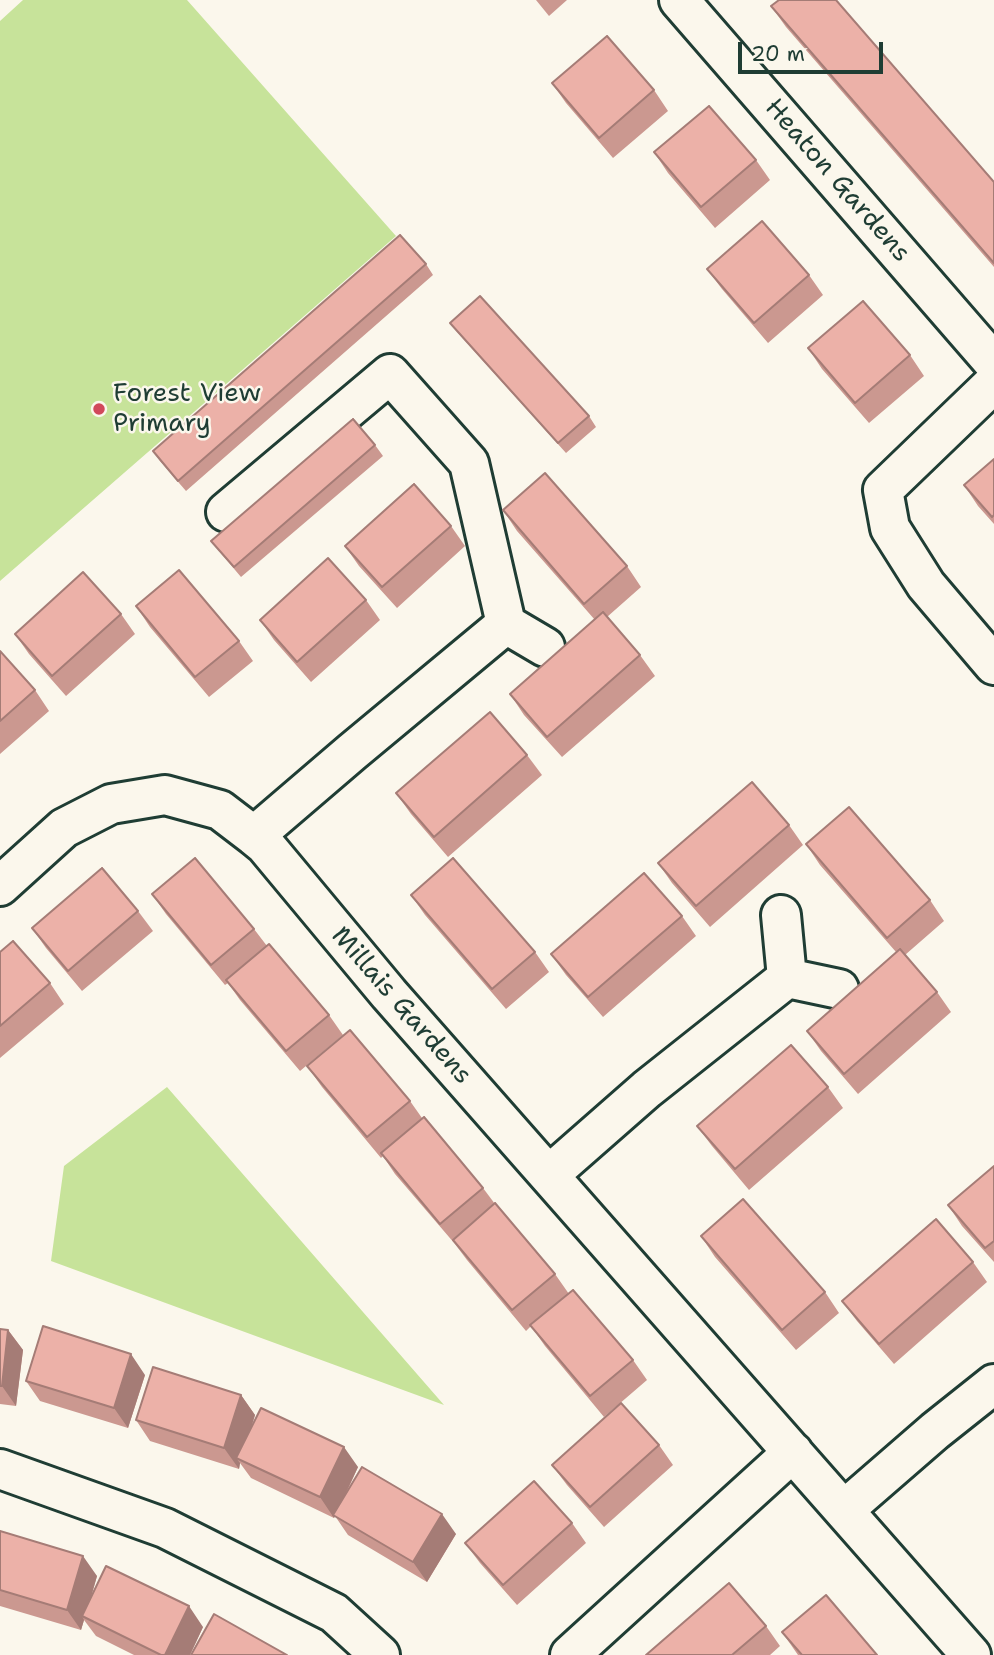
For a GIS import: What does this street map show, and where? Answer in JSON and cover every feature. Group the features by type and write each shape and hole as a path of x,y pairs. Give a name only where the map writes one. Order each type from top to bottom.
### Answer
{"street":[{"name":"Heaton Gardens","path":"679,0 994,363"},
{"path":"226,512 390,374 469,463 506,624 545,647"},
{"path":"994,383 883,490 890,528 926,585 994,665"},
{"path":"254,836 506,624"},
{"name":"Millais Gardens","path":"0,886 64,828 111,804 165,795 220,810 254,836 265,845 389,994 971,1655"},
{"path":"781,915 787,978"},
{"path":"548,1175 647,1089 787,978"},
{"path":"787,978 839,989"},
{"path":"844,1510 994,1384"},
{"path":"570,1655 793,1452"},
{"path":"0,1469 165,1528 334,1613 380,1655"}],"green space":[{"name":"Forest View Primary","path":"23,0 187,0 396,236 0,581 0,21"},
{"path":"167,1087 444,1405 51,1261 64,1166"}],"building":[{"path":"779,0 836,0 994,182 994,263 771,6"},
{"path":"607,36 654,90 599,138 552,83"},
{"path":"709,106 756,160 701,207 654,152"},
{"path":"762,221 809,275 754,323 707,269"},
{"path":"400,235 426,264 178,481 153,451"},
{"path":"480,296 589,416 558,443 450,323"},
{"path":"863,301 910,355 855,403 808,348"},
{"path":"353,419 375,445 234,567 211,541"},
{"path":"994,459 994,515 992,517 964,485"},
{"path":"545,473 627,566 584,604 503,510"},
{"path":"414,484 451,526 382,587 345,546"},
{"path":"328,558 366,600 297,662 260,620"},
{"path":"179,570 239,641 195,677 136,606"},
{"path":"83,572 121,614 52,676 15,634"},
{"path":"603,612 640,655 547,737 510,694"},
{"path":"0,651 35,690 0,721"},
{"path":"490,712 527,755 434,837 396,793"},
{"path":"752,782 789,825 696,906 658,863"},
{"path":"849,807 930,900 887,938 806,844"},
{"path":"195,858 254,929 211,965 152,894"},
{"path":"453,858 535,952 492,989 411,895"},
{"path":"102,868 138,911 68,971 32,928"},
{"path":"644,873 682,916 588,997 551,954"},
{"path":"13,941 50,983 0,1026 0,952"},
{"path":"269,944 329,1015 286,1051 226,980"},
{"path":"900,949 937,992 844,1074 807,1031"},
{"path":"350,1030 410,1101 367,1137 307,1066"},
{"path":"791,1045 828,1087 735,1169 697,1126"},
{"path":"424,1117 483,1188 440,1224 381,1153"},
{"path":"994,1166 994,1241 985,1248 948,1205"},
{"path":"743,1199 825,1292 782,1330 701,1236"},
{"path":"495,1203 555,1274 512,1310 453,1240"},
{"path":"936,1219 973,1262 879,1344 842,1301"},
{"path":"573,1290 633,1360 590,1396 530,1325"},
{"path":"43,1326 131,1354 114,1408 26,1381"},
{"path":"0,1329 8,1330 2,1386 0,1386"},
{"path":"153,1367 241,1395 224,1448 136,1420"},
{"path":"621,1403 659,1445 590,1507 552,1465"},
{"path":"261,1408 344,1447 320,1497 236,1458"},
{"path":"362,1467 442,1514 413,1562 333,1515"},
{"path":"534,1481 572,1523 503,1585 465,1543"},
{"path":"0,1531 83,1556 67,1610 0,1590"},
{"path":"106,1566 189,1606 165,1655 82,1616"},
{"path":"729,1583 766,1626 732,1655 646,1655"},
{"path":"826,1595 877,1655 802,1655 782,1632"},
{"path":"214,1614 287,1655 191,1655"}],"place":[{"name":"Forest View Primary","path":"99,409"}]}
